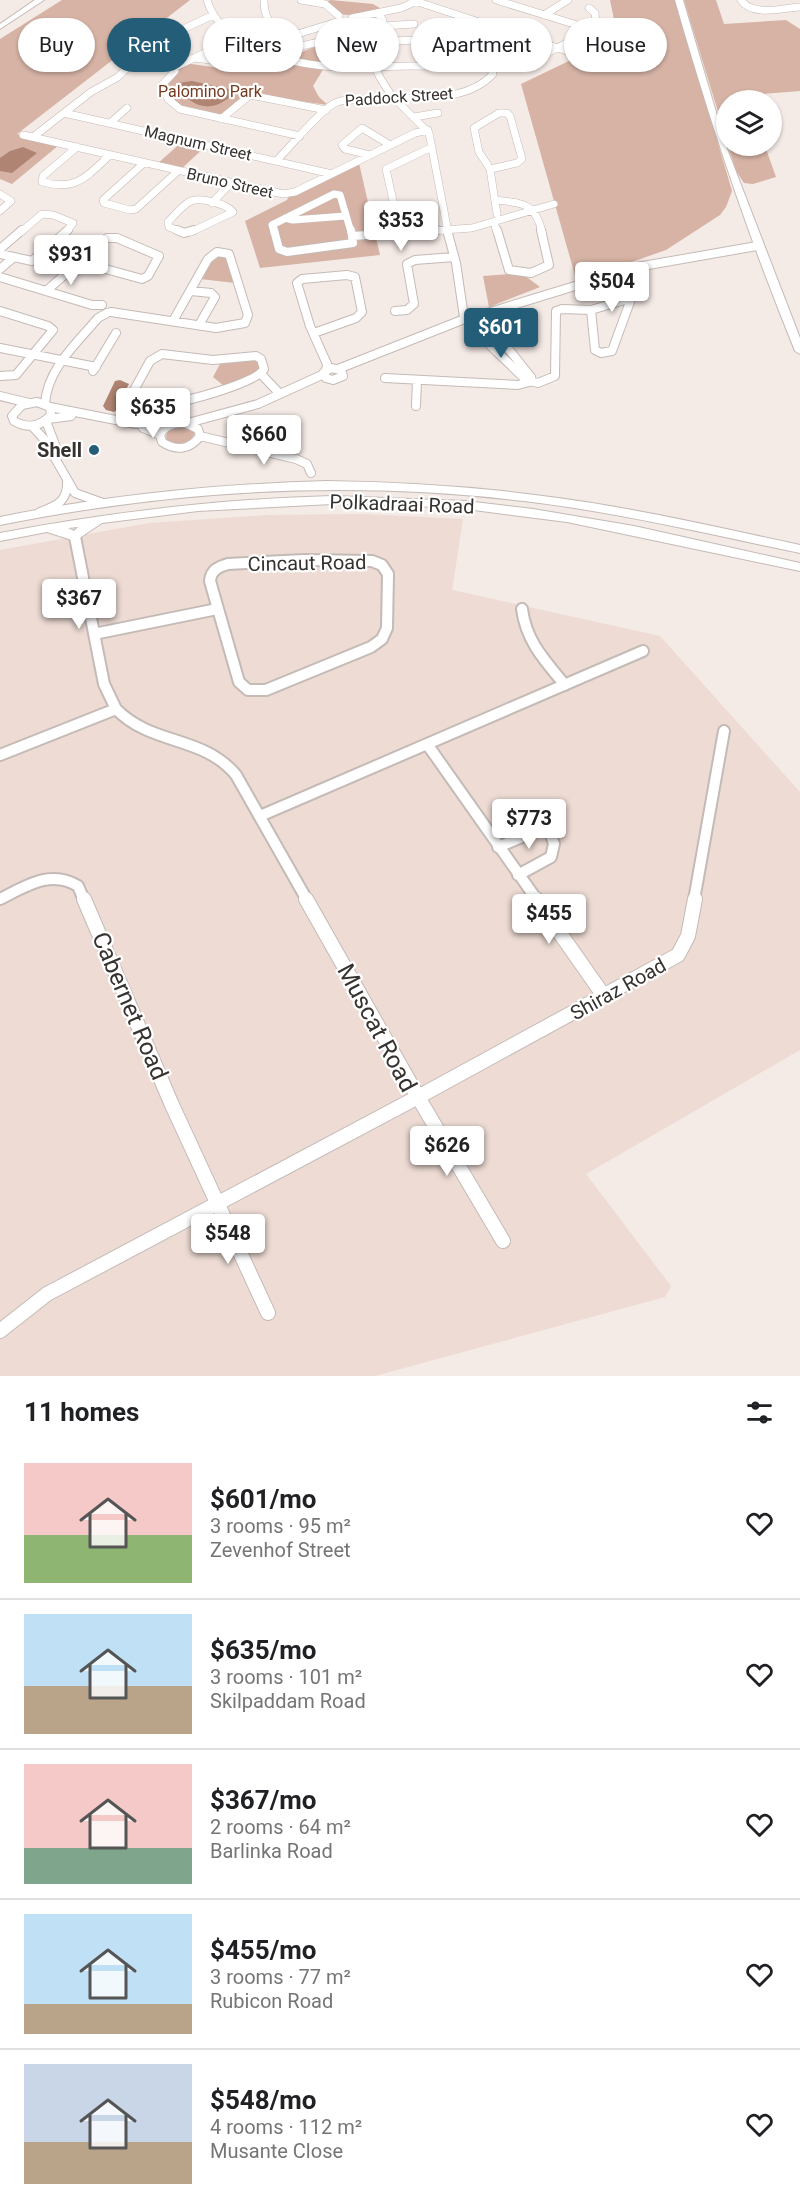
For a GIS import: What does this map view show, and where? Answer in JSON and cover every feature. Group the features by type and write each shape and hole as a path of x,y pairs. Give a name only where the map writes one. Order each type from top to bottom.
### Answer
{"main road":[{"path":"0,27 40,0"},
{"path":"679,0 735,187 800,351"},
{"name":"Polkadraai Road","path":"0,521 102,503 190,492 275,486 357,485 430,488 524,497 596,508 800,549"},
{"name":"Polkadraai Road","path":"0,538 156,511 224,504 317,501 389,502 493,508 577,519 800,567"},
{"path":"0,538 45,531 66,532 75,537 93,524 156,511"}],"street":[{"path":"207,0 216,18"},
{"path":"264,0 266,18"},
{"path":"301,0 324,1 337,18"},
{"path":"357,18 402,8 416,0 467,18"},
{"path":"496,0 564,21"},
{"path":"512,5 520,0"},
{"path":"544,15 568,0"},
{"path":"741,0 745,6 755,10 798,7"},
{"path":"790,0 798,7"},
{"path":"589,8 594,11 596,18"},
{"path":"377,13 381,18"},
{"path":"191,25 213,15"},
{"path":"552,50 564,44"},
{"path":"552,46 564,50"},
{"path":"191,59 203,54"},
{"path":"194,58 203,59"},
{"path":"33,137 90,92 124,72"},
{"path":"173,72 161,87 180,110 300,136"},
{"path":"379,72 394,99 428,130 447,230 471,319 479,336"},
{"name":"Paddock Street","path":"277,160 326,110 340,101 394,99 465,92 492,78 493,72"},
{"path":"221,118 248,95 326,110"},
{"path":"110,123 127,108"},
{"name":"Magnum Street","path":"64,113 332,174"},
{"path":"414,117 438,113"},
{"path":"490,169 522,161 510,116 507,113 499,113 474,128 479,152 490,169 495,200 495,218 507,269 516,272 534,272 548,267 550,263 538,216 524,203 495,200"},
{"path":"370,155 345,149 342,146 358,127 367,128 390,145"},
{"name":"Bruno Street","path":"23,135 286,194 415,133 428,130"},
{"path":"77,147 43,176 42,182 63,187 74,186 110,155"},
{"path":"400,233 386,170 432,147"},
{"path":"144,163 103,200 104,203 130,210 136,209 178,171"},
{"path":"212,203 231,183"},
{"path":"0,194 11,201 0,212"},
{"path":"337,194 340,195 353,236 353,243 283,251 279,249 272,225 285,218 337,194"},
{"path":"192,200 212,203 229,207 232,212 191,232 184,233 168,225 168,222 192,200"},
{"path":"353,236 472,228 495,218 554,204"},
{"path":"42,214 53,215 73,223 71,228 35,260 25,261 0,252 42,214"},
{"path":"285,218 293,220 345,216"},
{"path":"46,291 80,262 109,238 117,238 159,256 148,276 142,279 80,262"},
{"path":"0,396 130,423 188,423 223,416 307,383 331,371 471,319 637,267 757,246"},
{"path":"0,277 104,310 173,321 200,325 226,327 241,325 248,318 229,254 222,251 212,255 173,321"},
{"path":"396,311 410,309 414,304 406,267 408,262 454,257"},
{"path":"0,269 13,258"},
{"path":"314,333 356,318 362,312 355,277 347,275 302,279 297,283 314,333 331,371"},
{"path":"591,310 596,350 608,353 612,351 638,280"},
{"path":"191,291 211,293 215,297 200,325"},
{"path":"385,378 518,385 555,376 556,311 591,310 631,298"},
{"path":"60,465 60,455 48,431 47,420 52,411 47,405 46,391 53,375 104,310"},
{"path":"0,312 53,329 16,375 0,376"},
{"path":"331,371 356,367 448,331 471,319"},
{"path":"471,319 533,382"},
{"path":"448,331 468,332 479,336 533,382"},
{"path":"0,348 64,360 94,370 117,333"},
{"path":"162,354 213,360 256,356 260,357 263,366 261,374 186,400 156,402 140,400 134,394 150,361 162,354"},
{"path":"261,374 280,394"},
{"path":"416,406 417,381"},
{"path":"12,416 19,407 31,402 46,391"},
{"path":"0,402 8,407 18,424 32,426 47,420 80,417 142,428 160,435"},
{"path":"193,444 200,433 223,416"},
{"path":"188,423 200,433 231,445 296,459 308,464 311,473"},
{"path":"171,424 163,429 160,435 162,442 169,447 183,448 193,444 231,445"},
{"path":"32,426 79,496 102,503"},
{"path":"28,515 55,506 65,499 68,493 67,481"},
{"path":"0,754 116,709 104,684 75,537"},
{"name":"Cincaut Road","path":"304,560 372,561 382,565 388,574 387,628 382,639 371,647 257,692 242,687 238,682 217,609 210,576 219,566 304,560"},
{"path":"94,634 217,609"},
{"path":"522,609 522,626 529,641 565,685"},
{"path":"260,816 643,651"},
{"name":"Muscat Road","path":"1,1326 47,1294 418,1097 236,775 223,759 209,751 148,733 132,724 116,709"},
{"name":"Shiraz Road","path":"418,1097 666,964 678,955 684,947 724,731"},
{"path":"428,744 604,996"},
{"path":"498,847 548,826 554,844 551,857 518,875"},
{"name":"Cabernet Road","path":"0,899 53,876 67,878 78,886 168,1096 268,1313"},
{"path":"418,1097 503,1241"}],"shaded area":[{"path":"192,81 238,91 222,103 210,106 198,105 176,90 178,83"},
{"path":"23,147 37,153 12,173 0,171 0,158 10,151"},
{"path":"120,380 129,384 122,397 122,406 114,412 106,410 103,406 115,381"},
{"path":"365,514 463,519 452,590 660,636 800,792 800,1050 586,1174 671,1286 665,1297 375,1376 0,1376 0,550 149,523 267,515"}],"green space":[{"path":"62,0 190,0 167,18 107,18 107,64 17,134 59,145 12,184 0,179 0,39 18,28 18,72 95,72 95,18 33,18"},
{"path":"610,0 676,0 716,136 716,156 722,156 732,191 720,215 666,250 586,278 576,279 521,84 546,72 552,72 552,69 564,63 564,72 667,72 667,18 614,18"},
{"path":"684,0 716,0 724,24 786,20 800,29 800,91 716,90 716,105"},
{"path":"327,1 373,4 385,11 341,14"},
{"path":"315,47 315,62 303,60 303,52"},
{"name":"Palomino Park","path":"303,63 315,66 315,72 322,72 313,86 319,97 328,105 247,94 219,116 177,106 164,88 174,72 191,72 191,64 203,66 203,72 303,72"},
{"path":"183,141 206,146 180,170 157,164"},
{"path":"731,156 769,156 776,177 753,184 744,183 736,171"},
{"path":"359,163 380,255 260,268 245,221 287,200 289,196"},
{"path":"216,255 226,255 235,283 200,279"},
{"path":"524,275 540,287 489,307 483,276"},
{"path":"257,359 260,371 224,386 213,377 221,362"},
{"path":"184,426 195,433 189,442 177,445 167,441 168,431"}],"place":[{"name":"Shell","path":"94,450"}]}
